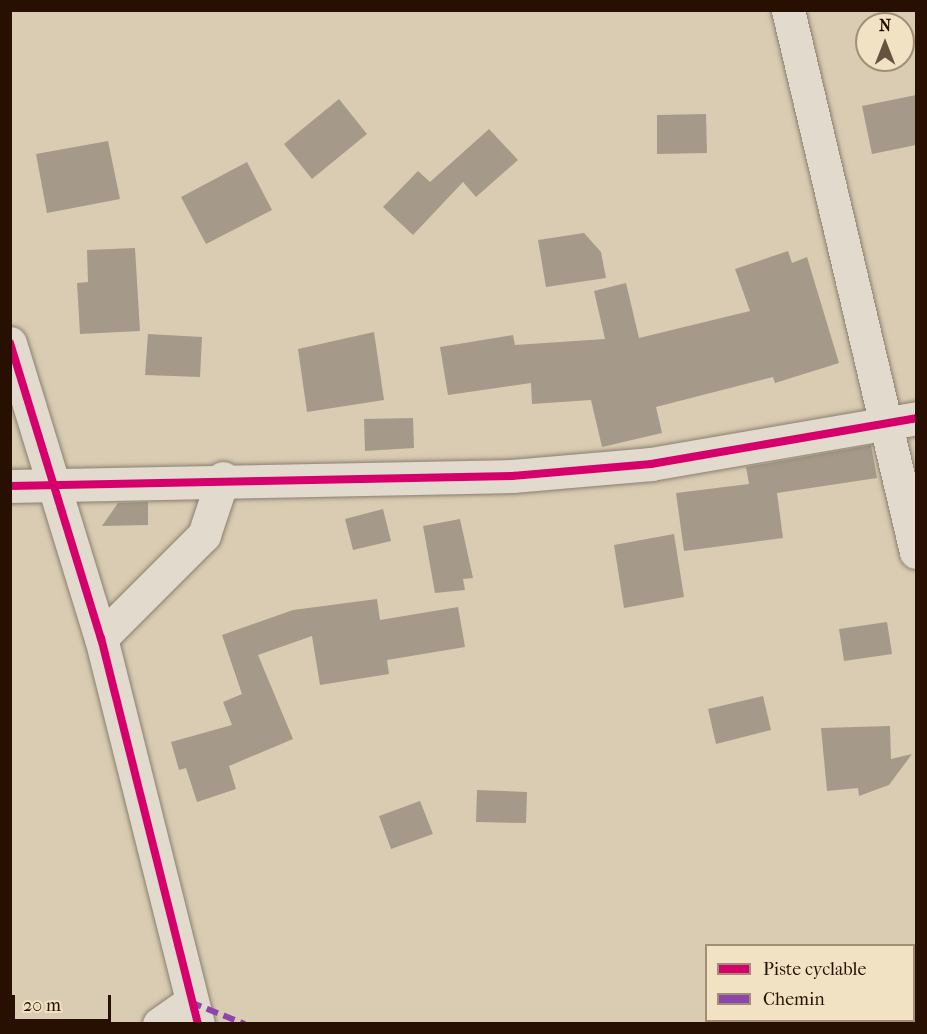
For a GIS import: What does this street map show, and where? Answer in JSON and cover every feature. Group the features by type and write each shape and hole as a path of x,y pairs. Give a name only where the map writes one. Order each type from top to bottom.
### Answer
{"street":[{"path":"788,10 883,424 916,552"},
{"path":"10,343 102,638 194,1013 159,1023"},
{"path":"10,486 54,488 223,478 512,476 651,464 916,418"},
{"path":"102,638 204,535 223,478"}],"building":[{"path":"916,95 916,145 872,154 862,106"},
{"path":"339,99 367,134 312,179 284,144"},
{"path":"706,114 707,153 657,154 657,115"},
{"path":"489,129 518,160 476,197 463,182 413,235 383,207 418,171 430,182"},
{"path":"108,141 120,199 47,213 36,154"},
{"path":"247,162 272,210 206,244 181,197"},
{"path":"584,233 601,252 606,278 546,287 538,240"},
{"path":"135,248 140,331 80,334 77,283 88,282 87,250"},
{"path":"788,251 792,263 807,257 839,363 775,383 773,377 656,407 662,433 602,447 591,400 532,404 531,383 448,395 440,347 513,335 515,345 605,339 594,291 626,283 639,338 750,311 735,269"},
{"path":"374,332 384,400 307,412 298,349"},
{"path":"148,334 202,337 200,377 145,375"},
{"path":"413,418 414,448 365,451 364,419"},
{"path":"871,445 877,478 777,493 783,538 684,551 676,493 749,484 746,467"},
{"path":"148,502 148,525 102,526 118,503"},
{"path":"383,509 391,541 353,550 345,519"},
{"path":"460,519 473,578 463,579 465,590 435,593 423,526"},
{"path":"674,534 684,597 624,608 614,545"},
{"path":"377,599 380,620 458,607 465,647 387,660 389,674 320,685 312,636 258,655 293,739 229,766 236,789 197,802 186,768 179,770 171,742 232,725 223,702 242,694 222,635 293,610"},
{"path":"887,622 892,654 844,661 839,629"},
{"path":"763,696 771,730 716,744 708,709"},
{"path":"890,726 891,759 912,754 889,785 859,796 858,788 827,791 821,728"},
{"path":"477,790 527,792 526,823 476,822"},
{"path":"420,801 433,834 391,849 379,816"}],"marked path":[{"path":"190,1002 245,1024"}],"cycle path":[{"path":"10,343 101,638 198,1024"},
{"path":"10,486 512,476 651,464 916,418"}]}
